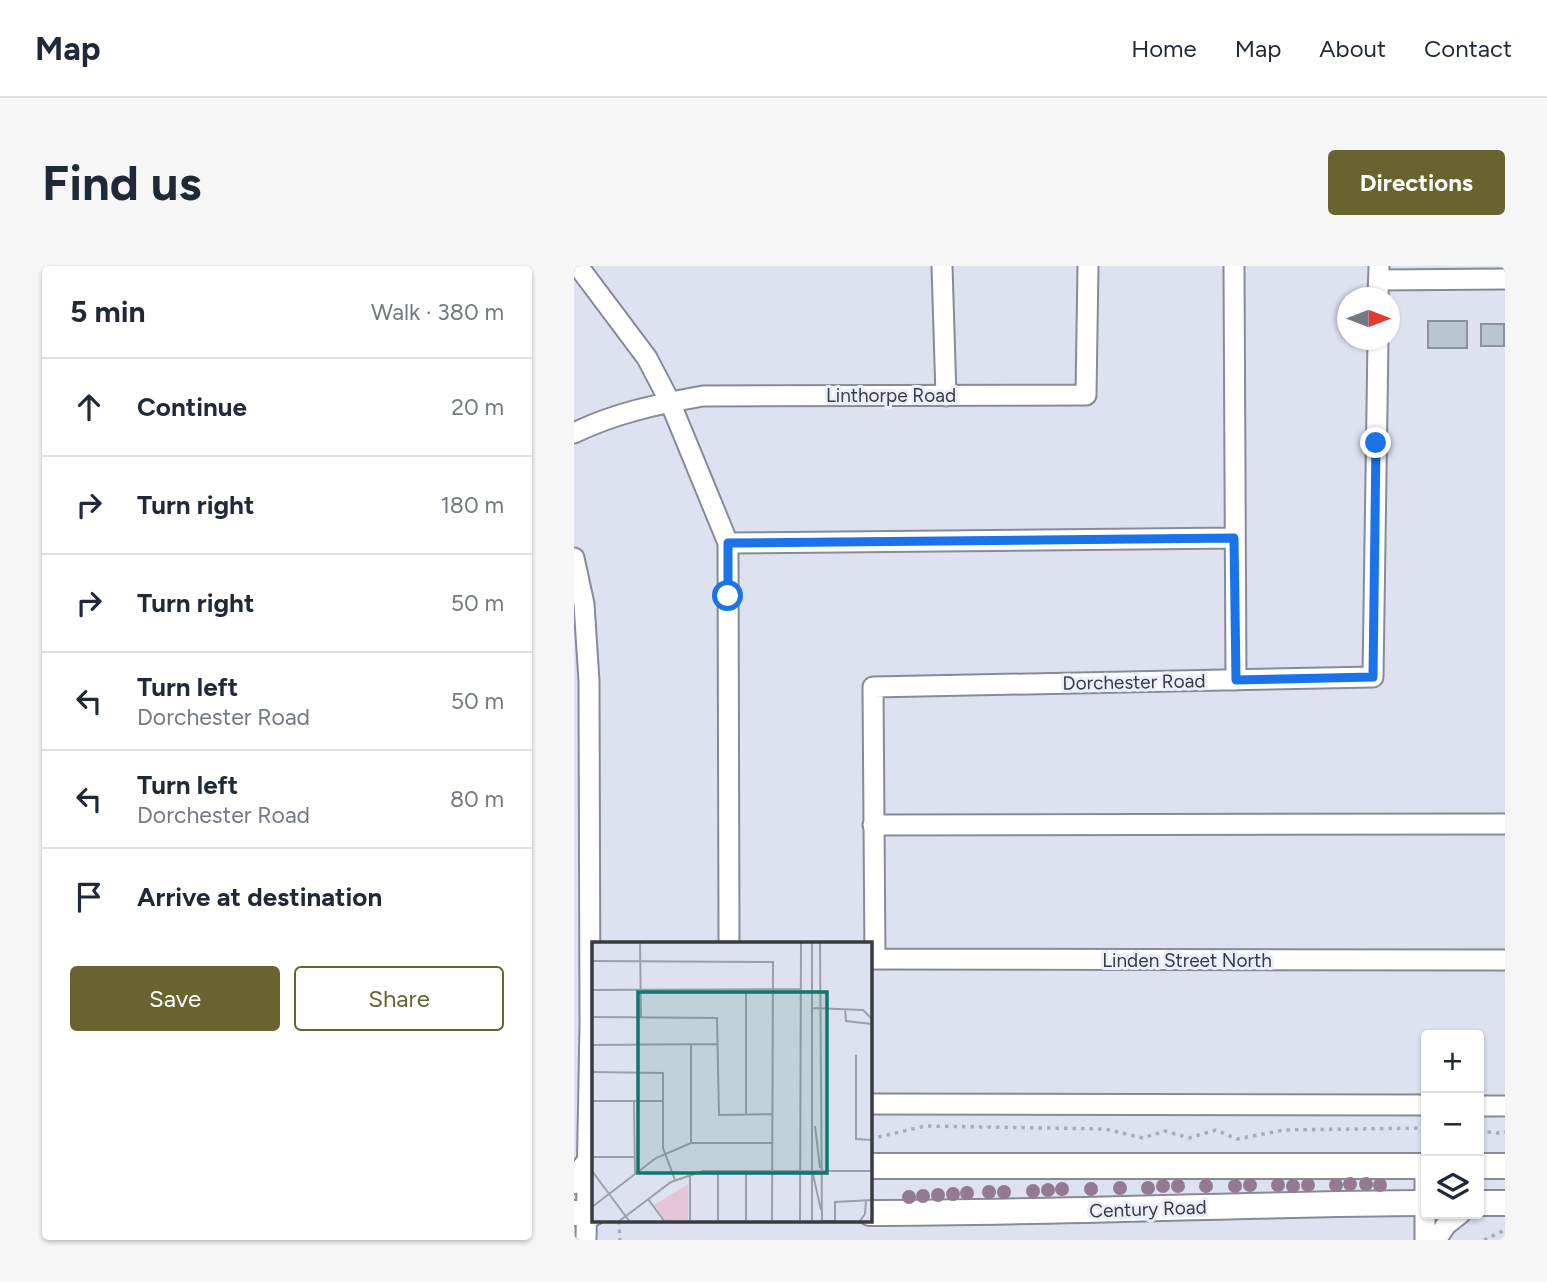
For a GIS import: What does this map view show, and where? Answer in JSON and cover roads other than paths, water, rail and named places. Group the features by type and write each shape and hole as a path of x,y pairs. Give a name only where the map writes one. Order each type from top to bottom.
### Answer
{"main road":[{"path":"872,1166 1421,1166"},
{"path":"872,1175 954,1166"},
{"path":"1484,1166 1505,1166"},
{"name":"Century Road","path":"872,1213 1024,1213 1239,1205 1421,1203"},
{"path":"1484,1203 1505,1203"}],"street":[{"path":"578,266 647,358 670,402 728,543 729,942"},
{"path":"942,266 946,396"},
{"name":"Linthorpe Road","path":"574,433 604,419 704,396 1086,394 1088,266"},
{"path":"1234,266 1236,680"},
{"path":"1379,281 1505,279"},
{"name":"Dorchester Road","path":"872,959 873,687 1373,677 1378,350"},
{"path":"728,543 1234,538"},
{"path":"574,558 584,604 581,823 585,1103 582,1169 587,1212 586,1240"},
{"path":"873,825 1505,824"},
{"name":"Linden Street North","path":"872,959 1505,960"},
{"path":"872,1104 1421,1105"},
{"path":"1484,1105 1505,1106"},
{"path":"1425,1240 1426,1219"},
{"path":"1436,1240 1454,1219"}]}
